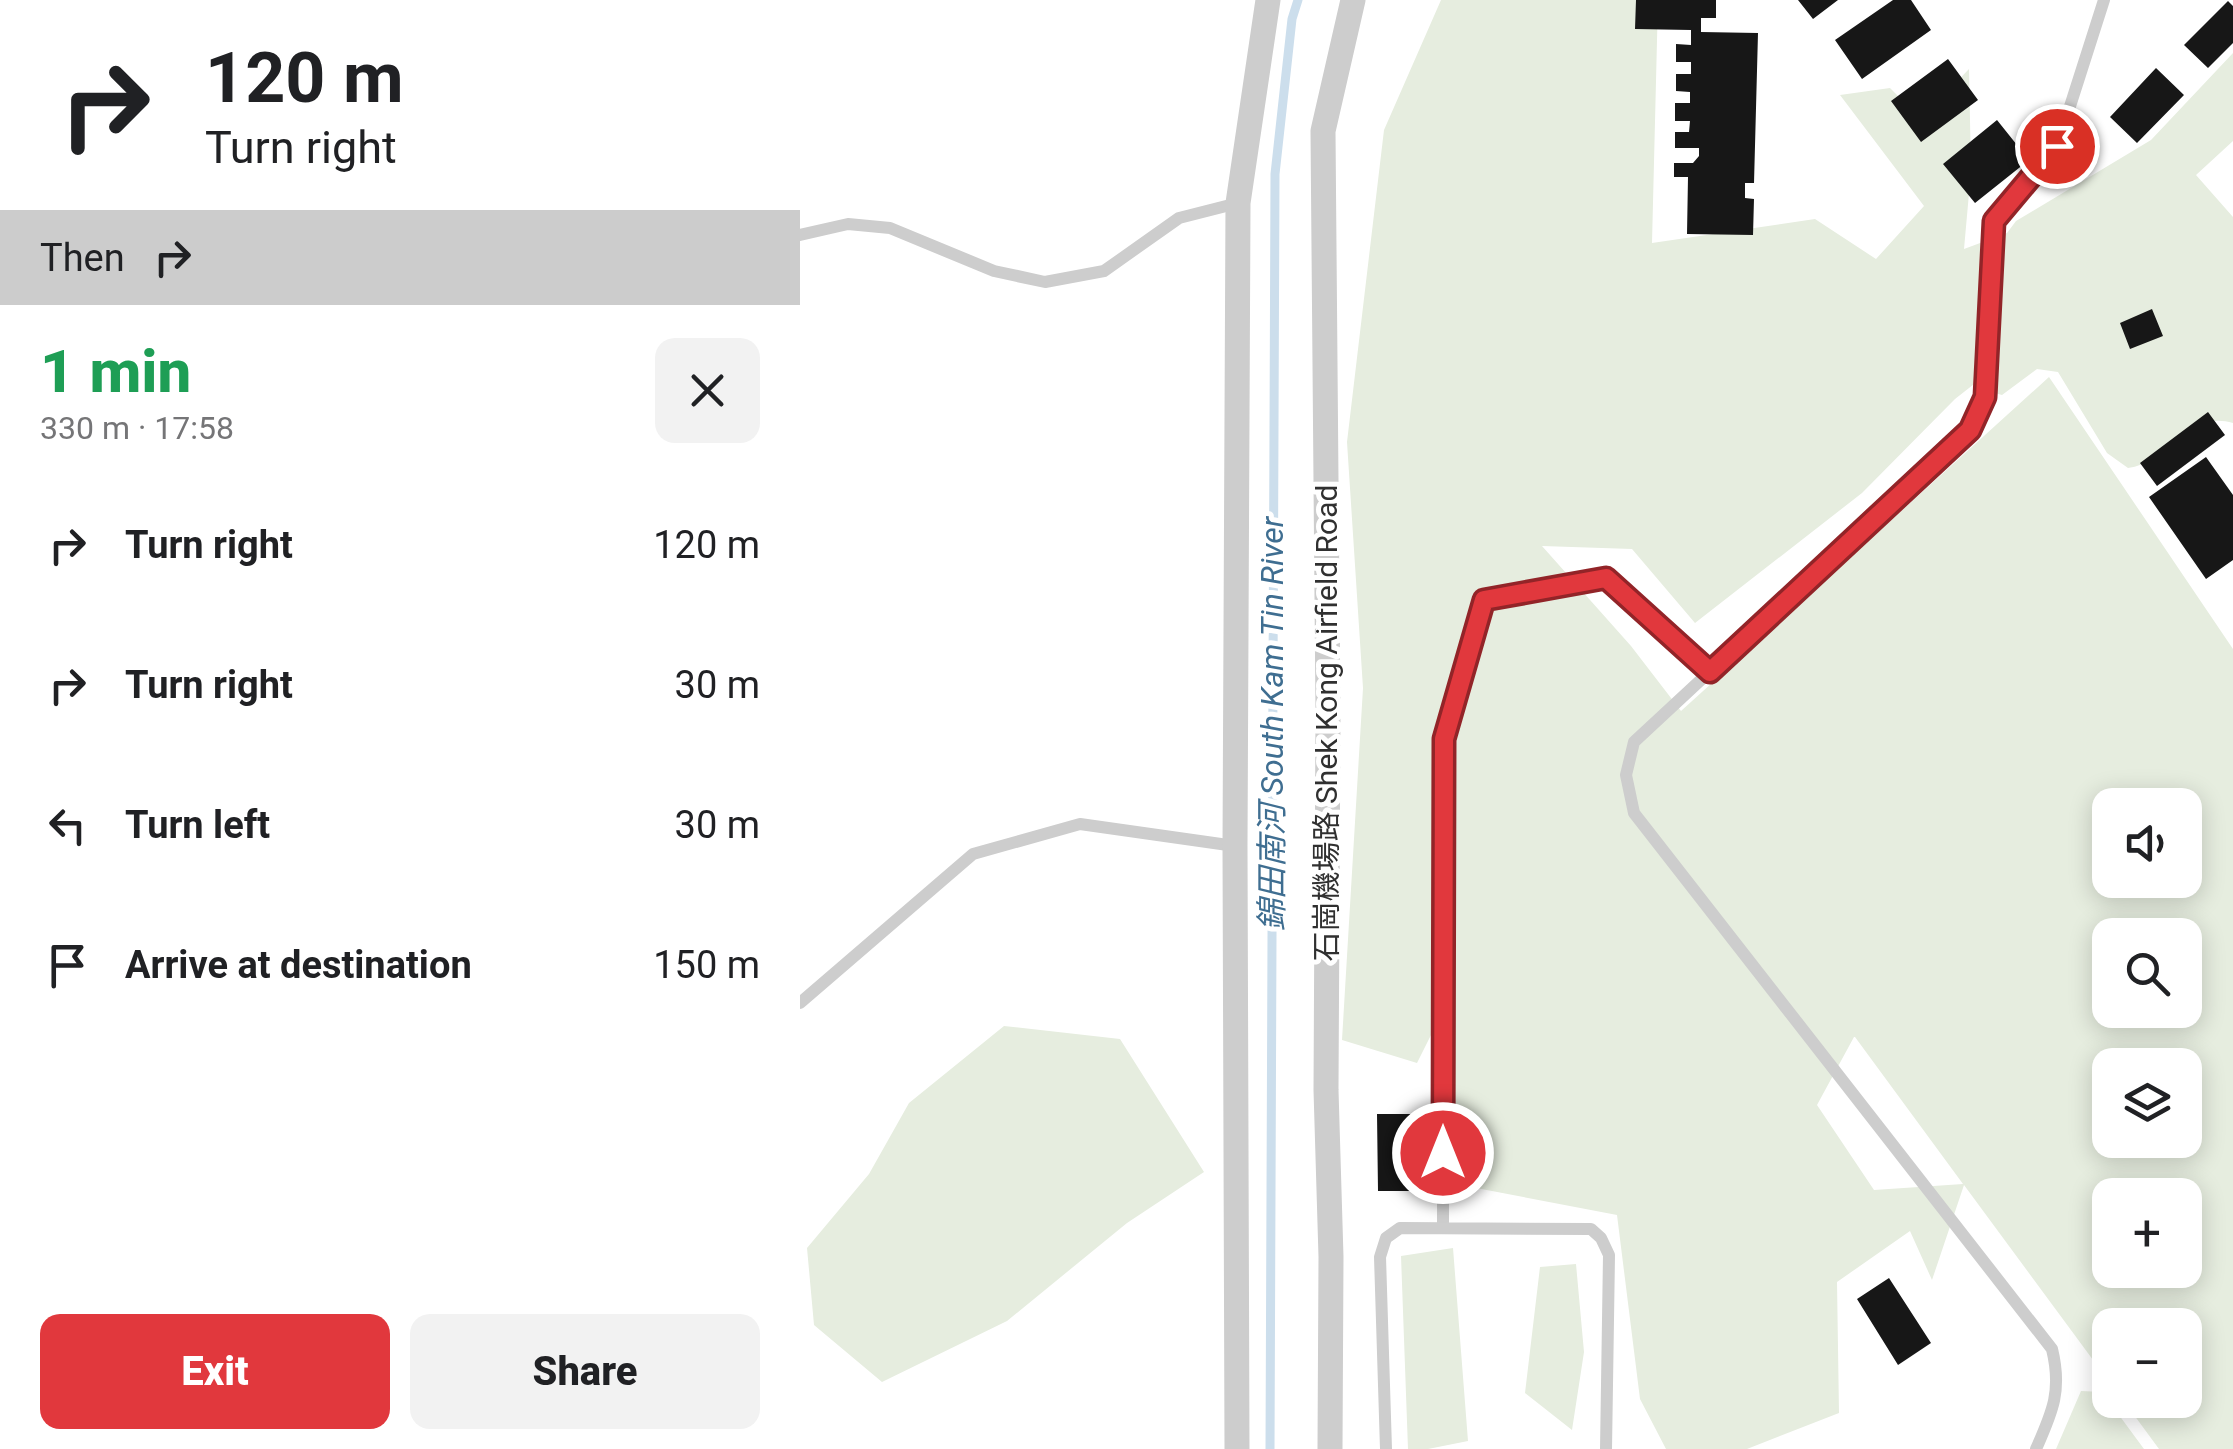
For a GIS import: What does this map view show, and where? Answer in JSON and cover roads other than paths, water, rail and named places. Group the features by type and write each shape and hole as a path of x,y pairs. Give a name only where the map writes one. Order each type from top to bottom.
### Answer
{"street":[{"path":"1237,1449 1234,846 1238,202 1268,0"},
{"name":"石崗機場路 Shek Kong Airfield Road","path":"1330,1449 1323,132 1353,0"}],"lane":[{"path":"2036,1449 2052,1412 2059,1379 2052,1349 1634,813 1626,775 1634,742 1970,430 1985,397 1994,221 2057,146 2104,0"},
{"path":"800,236 848,224 890,228 994,271 1044,282 1104,271 1180,218 1238,202"},
{"path":"1443,1228 1444,739 1484,600 1606,578 1710,672"},
{"path":"800,1004 972,854 1080,824 1234,846"},
{"path":"1386,1449 1380,1257 1386,1238 1400,1228 1590,1229 1601,1238 1609,1255 1606,1449"}],"waterway":[{"name":"錦田南河 South Kam Tin River","path":"1270,1449 1275,174 1292,19 1298,0"}]}
